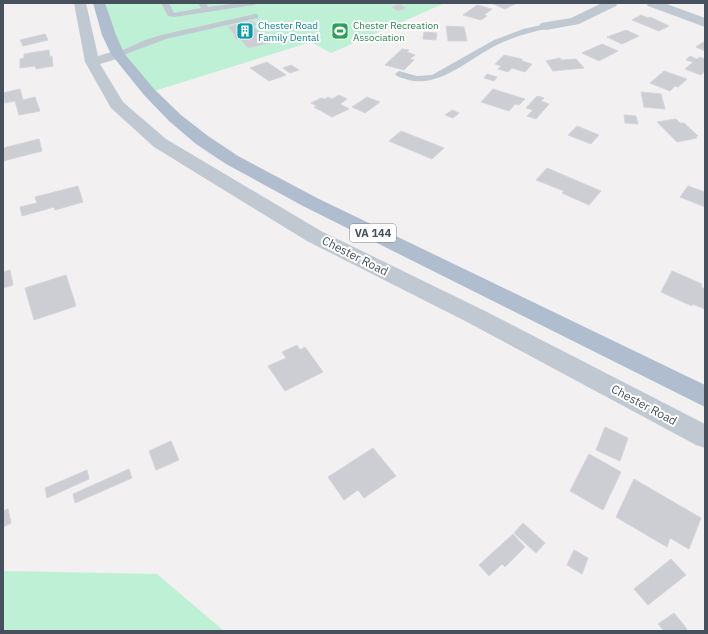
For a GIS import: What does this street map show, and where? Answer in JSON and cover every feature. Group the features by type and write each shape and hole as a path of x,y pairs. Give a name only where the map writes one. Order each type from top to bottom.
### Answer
{"main road":[{"name":"VA 144","path":"99,3 109,35 118,54 149,92 175,118 202,140 232,160 310,202 705,397"}],"street":[{"name":"Chester Road","path":"80,3 92,62 117,105 167,147 314,236 475,316 705,437"},
{"path":"546,26 574,21 612,3"},
{"path":"652,3 705,23"},
{"path":"92,62 118,54"}],"lane":[{"path":"165,3 171,14 174,15 203,7 254,3"},
{"path":"118,54 164,37 255,16"},
{"path":"399,74 417,79 435,77 507,37 528,29 546,26"}],"green space":[{"path":"100,3 445,3 331,53 311,42 154,91 122,50"},
{"path":"3,571 157,574 224,631 3,631"}],"building":[{"path":"491,3 517,3 505,9"},
{"path":"399,4 406,8 398,11 392,7"},
{"path":"477,5 492,9 484,15 487,16 481,20 463,15"},
{"path":"641,15 648,18 650,17 669,26 659,31 632,20"},
{"name":"Chester Road Family Dental","path":"252,21 257,25 253,26 265,38 270,37 274,42 248,48 240,39 236,39 233,36 236,36 228,27"},
{"path":"446,26 464,27 467,41 448,41"},
{"path":"626,30 639,36 622,44 607,37"},
{"path":"424,32 437,33 436,40 423,39"},
{"path":"45,34 48,40 23,46 20,40"},
{"path":"705,41 705,51 696,47"},
{"path":"602,44 618,51 599,61 582,53"},
{"path":"402,49 409,50 407,52 415,55 410,59 414,60 404,70 385,65"},
{"path":"49,50 50,57 52,56 53,66 36,69 35,66 20,68 20,59 24,58 24,54"},
{"path":"504,55 522,59 522,61 532,64 525,72 512,68 508,72 498,69 501,66 495,64"},
{"path":"690,56 697,59 700,57 705,59 705,71 701,75 685,69 693,62 686,60"},
{"path":"560,58 561,60 576,59 584,68 553,71 546,61"},
{"path":"267,62 286,75 269,81 250,68"},
{"path":"291,65 299,70 290,73 283,68"},
{"path":"664,71 687,79 678,87 675,86 670,91 650,83"},
{"path":"487,74 497,77 494,81 484,78"},
{"path":"20,89 23,100 35,97 40,111 19,115 15,101 5,103 3,93"},
{"path":"493,89 525,99 519,105 515,104 509,111 481,102"},
{"path":"641,92 661,94 665,109 644,107"},
{"path":"339,95 347,99 340,104 349,109 332,117 314,107 317,106 311,103 321,98 325,99 328,97 332,99"},
{"path":"537,96 544,98 541,101 549,104 536,119 527,116 533,110 526,108"},
{"path":"367,97 380,102 365,113 352,107"},
{"path":"452,110 459,113 453,118 445,115"},
{"path":"624,115 636,116 638,124 625,123"},
{"path":"676,119 680,123 684,123 698,136 695,136 697,138 677,142 657,122"},
{"path":"577,126 599,135 591,144 568,135"},
{"path":"401,131 444,148 432,159 389,141"},
{"path":"39,139 42,151 3,161 3,148"},
{"path":"547,168 601,191 589,205 562,193 564,191 536,180"},
{"path":"78,186 83,202 55,210 54,207 22,216 20,207 37,203 35,197"},
{"path":"688,186 705,192 705,207 680,197"},
{"path":"10,270 13,285 3,288 3,272"},
{"path":"672,271 702,284 701,287 705,289 705,309 692,304 692,306 661,292"},
{"path":"66,275 76,306 34,320 25,288"},
{"path":"297,345 300,350 305,347 323,372 285,391 268,366 286,358 282,352"},
{"path":"605,427 628,438 620,461 596,450"},
{"path":"171,441 179,460 156,470 149,451"},
{"path":"373,448 396,476 364,498 358,490 344,500 328,477"},
{"path":"589,454 621,472 603,510 570,491"},
{"path":"129,469 132,478 75,503 73,494"},
{"path":"87,470 89,479 47,498 45,488"},
{"path":"634,479 701,518 689,549 670,538 667,547 616,517"},
{"path":"8,509 11,523 3,527 3,511"},
{"path":"523,523 545,543 536,553 514,533"},
{"path":"513,534 525,547 505,567 502,564 489,576 479,565"},
{"path":"574,550 588,558 582,574 567,565"},
{"path":"671,559 686,575 648,605 634,589"},
{"path":"674,613 687,629 684,631 664,631 658,624"}],"place":[{"name":"Chester Road Family Dental","path":"245,31"},
{"name":"Chester Recreation Association","path":"340,31"}]}
